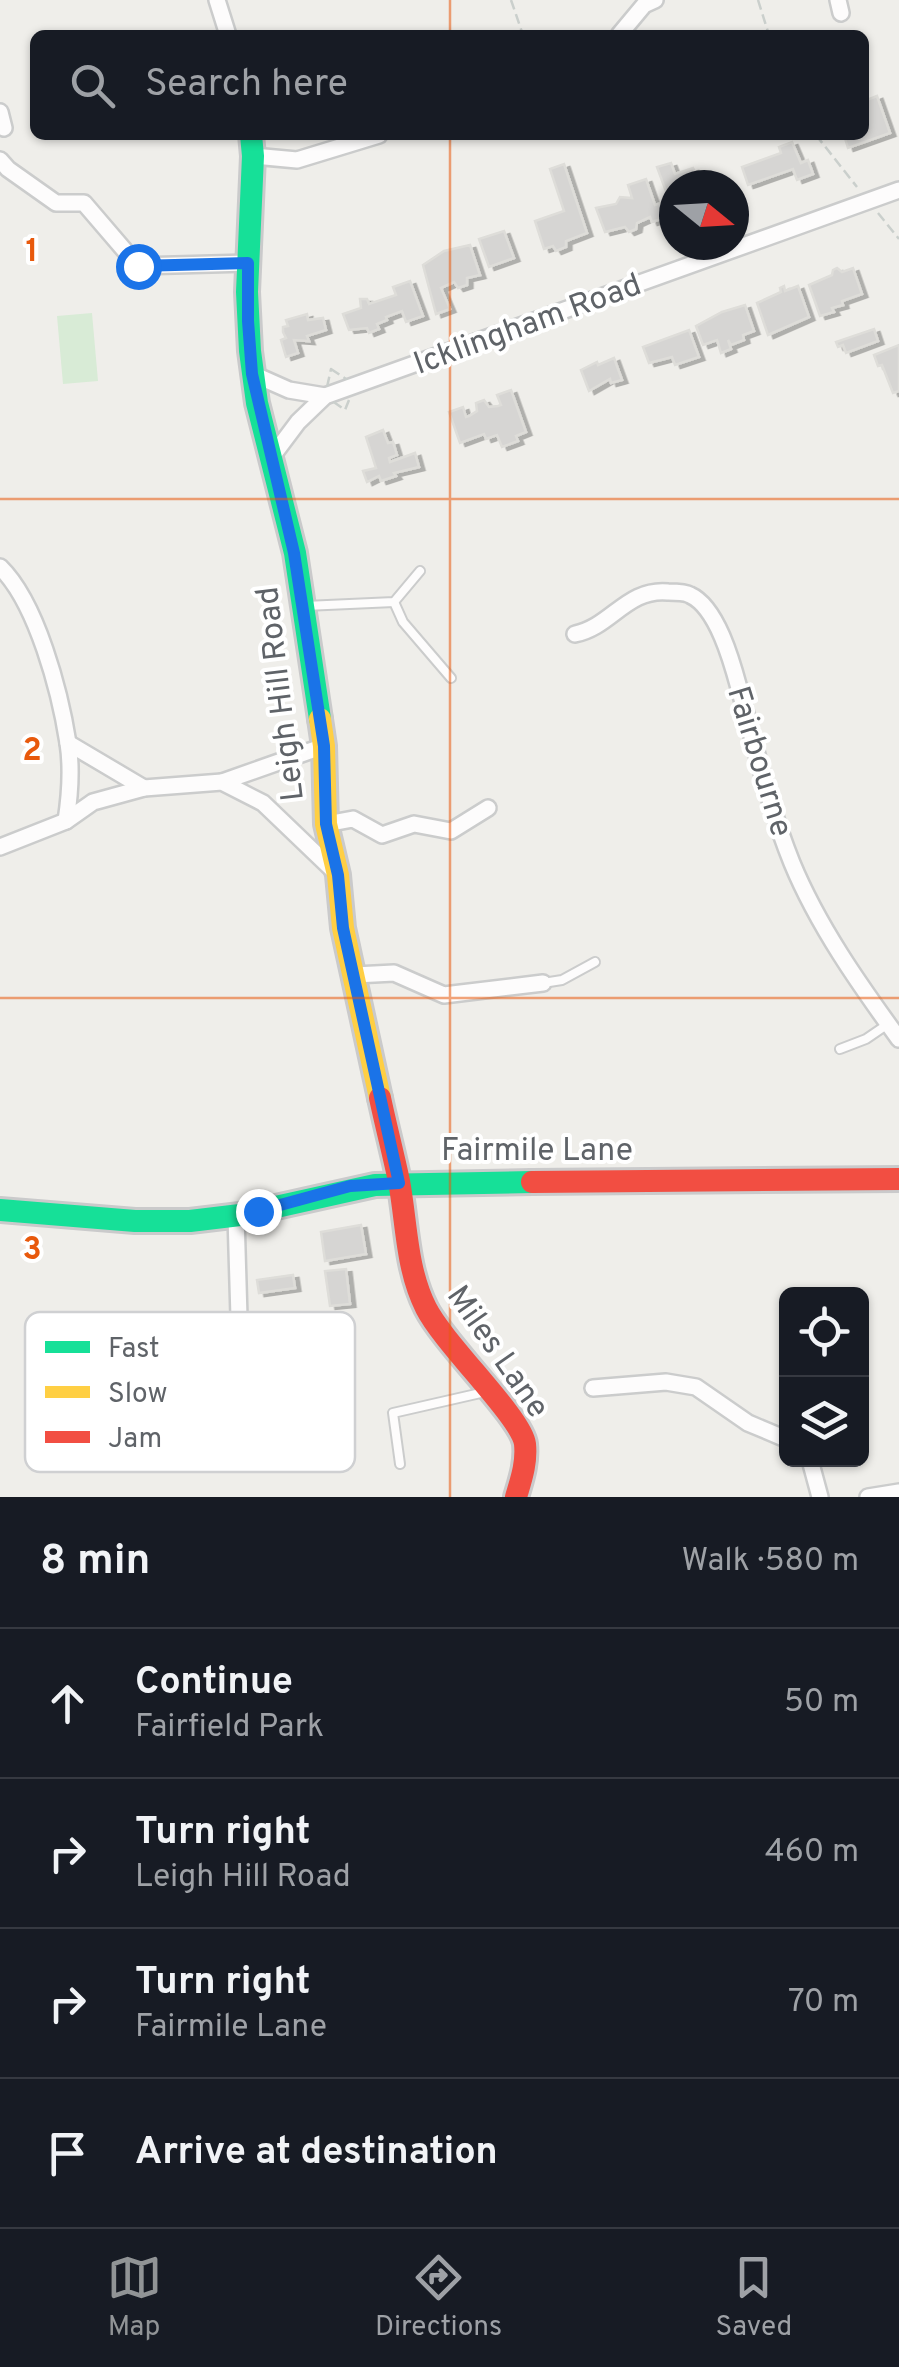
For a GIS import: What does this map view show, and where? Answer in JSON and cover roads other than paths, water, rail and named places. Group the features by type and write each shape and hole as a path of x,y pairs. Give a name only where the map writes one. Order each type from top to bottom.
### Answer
{"street":[{"path":"217,0 226,30"},
{"path":"622,30 644,4 655,0"},
{"path":"252,146 297,160 362,140"},
{"name":"Leigh Hill Road","path":"252,146 248,263 252,374 294,553 324,746 326,824 338,875 343,928 399,1183"},
{"path":"2,169 56,203 84,203 138,266 248,263"},
{"name":"Icklingham Road","path":"271,458 298,422 325,396 899,190"},
{"path":"252,374 289,390 325,396"},
{"path":"0,567 14,580 51,671 68,743 70,790 66,821"},
{"name":"Fairbourne","path":"574,634 594,630 640,593 690,594 703,606 726,644 794,866 822,924 899,1039"},
{"path":"68,743 144,788"},
{"path":"0,847 66,821 93,802 144,788 222,782 324,746"},
{"path":"222,782 263,803 338,875"},
{"path":"326,824 353,819 382,835 414,824 452,831 488,808"},
{"path":"355,975 394,973 444,995 543,983"},
{"name":"Fairmile Lane","path":"0,1210 142,1222 236,1216 350,1186 399,1183 899,1179"},
{"name":"Miles Lane","path":"399,1183 411,1274 426,1312 518,1426 525,1442 524,1472 516,1497"},
{"path":"236,1216 239,1312"},
{"path":"593,1388 666,1382 696,1387 748,1423 779,1436"},
{"path":"812,1467 820,1497"},
{"path":"868,1497 899,1492"}],"lane":[{"path":"302,606 394,602 420,571"},
{"path":"394,602 403,622 451,678"},
{"path":"543,983 562,980 595,962"},
{"path":"840,1048 866,1039 888,1024"},
{"path":"400,1464 393,1414 490,1390"}]}
